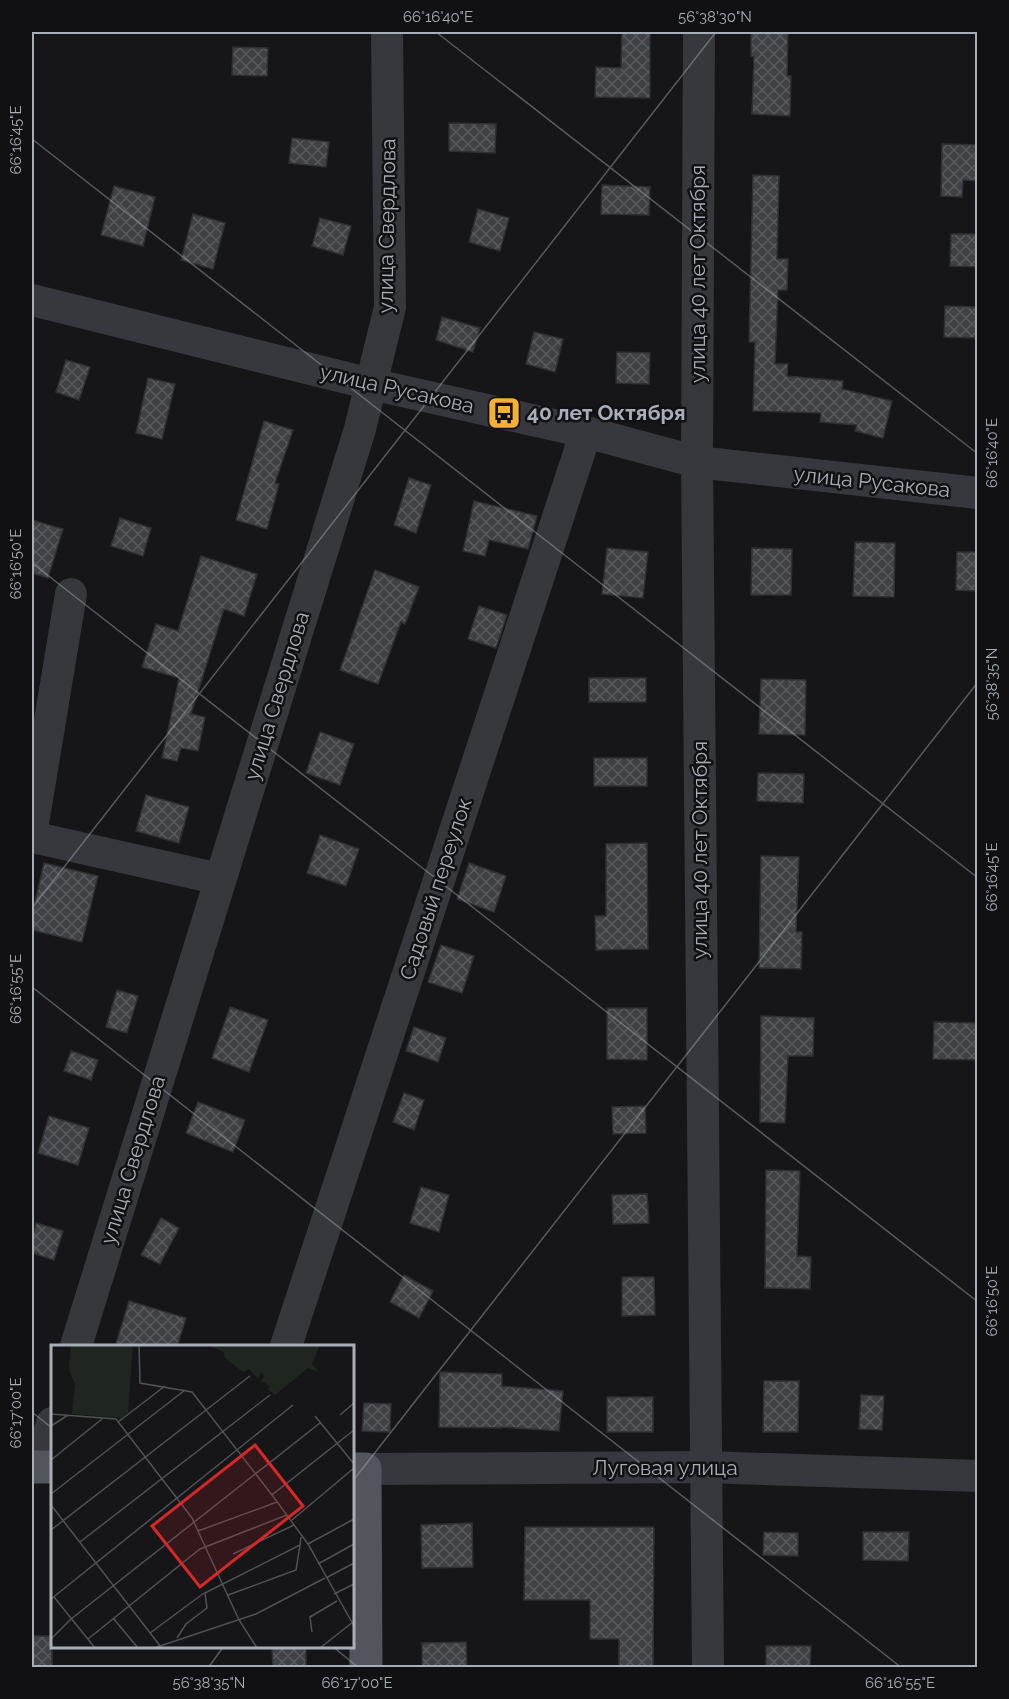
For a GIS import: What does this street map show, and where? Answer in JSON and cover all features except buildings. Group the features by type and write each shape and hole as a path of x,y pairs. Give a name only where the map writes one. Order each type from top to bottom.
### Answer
{"main road":[{"path":"359,1469 366,1668"}],"street":[{"name":"улица Свердлова","path":"77,1345 357,440 390,307 387,32"},
{"name":"улица 40 лет Октября","path":"699,32 697,462 708,1668"},
{"name":"улица Русакова","path":"32,300 371,384 586,432 697,462 978,493"},
{"name":"Садовый переулок","path":"287,1345 586,432"},
{"path":"32,830 71,594"},
{"path":"32,837 220,879"},
{"path":"41,1467 51,1427"},
{"name":"Луговая улица","path":"359,1469 705,1467 978,1476"}],"place":[{"name":"40 лет Октября","path":"504,413"}]}
